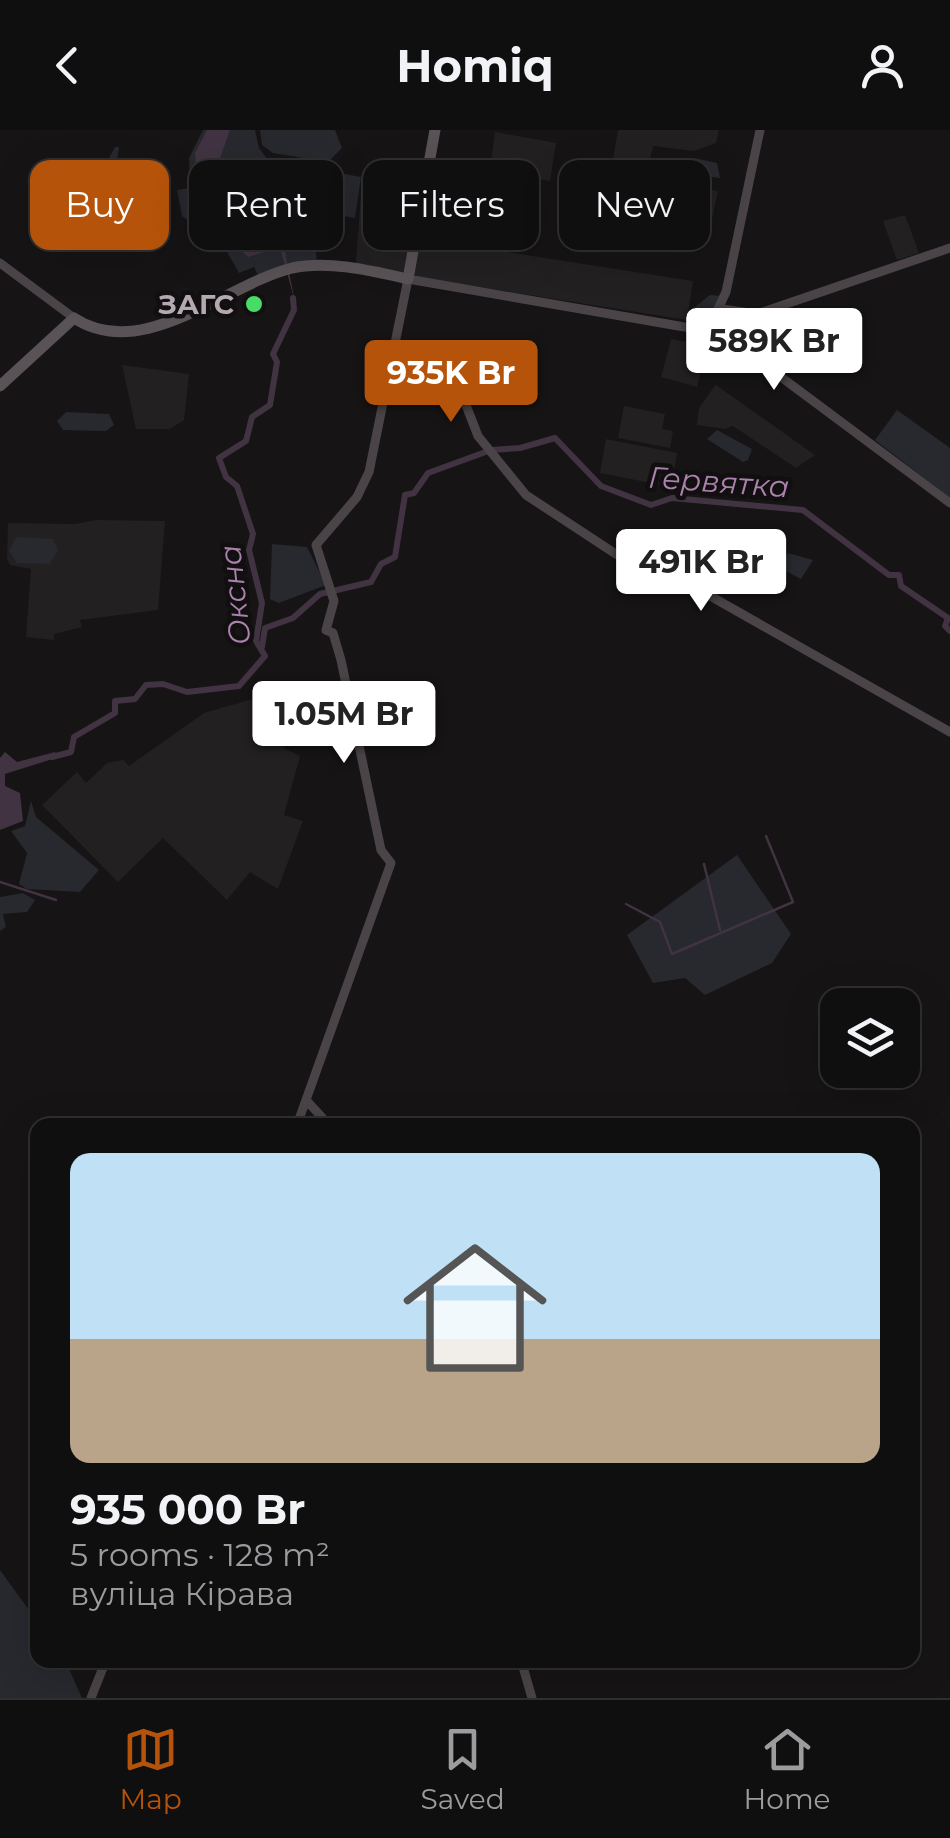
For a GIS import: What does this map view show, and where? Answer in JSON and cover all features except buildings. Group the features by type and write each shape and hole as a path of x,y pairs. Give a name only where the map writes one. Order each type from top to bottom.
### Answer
{"main road":[{"path":"0,386 74,318 102,334 123,335 209,306 286,270 342,267 408,280 435,130"}],"street":[{"path":"721,334 714,327 715,315 726,292 760,130"},
{"path":"721,334 757,314 950,248"},
{"path":"0,264 74,318"},
{"path":"300,1118 391,864 381,850 333,633 326,630 332,589 316,546 357,496 369,472 394,366 408,280 721,334 746,347 950,503"},
{"path":"726,292 746,347"},
{"path":"686,326 715,315 757,314"},
{"path":"394,366 457,382 461,399 490,451 526,495 602,546 704,594 950,732"},
{"path":"306,1100 323,1118"},
{"path":"91,1698 103,1668"},
{"path":"523,1668 532,1698"}],"shaded area":[{"path":"203,130 255,130 259,148 268,160 189,160"},
{"path":"207,130 230,130 219,160 196,160 195,153"},
{"path":"260,130 335,130 342,148 330,160 316,160 273,153 262,145"},
{"path":"618,130 719,130 716,143 694,151 653,146 650,160 613,159"},
{"path":"495,132 556,143 550,181 539,179 539,160 491,160"},
{"path":"115,147 119,147 117,160 108,160"},
{"path":"710,161 717,163 720,178 710,177"},
{"path":"343,174 361,177 355,218 343,216"},
{"path":"189,188 189,221 182,216 177,190"},
{"path":"710,190 718,191 710,229"},
{"path":"361,193 363,250 411,250 407,273 356,263"},
{"path":"905,215 919,253 897,260 883,221"},
{"path":"226,250 316,250 317,263 295,262 259,277 254,267 239,273"},
{"path":"241,250 270,250 248,257"},
{"path":"281,250 285,250 295,302"},
{"path":"417,250 494,250 693,281 687,320 418,277 414,273"},
{"path":"710,295 721,296 714,311 688,321 690,311"},
{"path":"671,339 708,346 697,387 661,377"},
{"path":"443,344 464,347 460,375 439,372"},
{"path":"122,365 189,374 184,420 170,429 136,429"},
{"path":"716,384 815,455 796,468 733,426 725,429 697,425 699,408"},
{"path":"624,406 665,414 662,429 673,431 670,448 618,438"},
{"path":"897,410 950,448 950,498 875,440"},
{"path":"66,412 109,414 114,425 106,431 63,430 57,421"},
{"path":"717,430 752,449 748,460 743,462 707,439"},
{"path":"606,439 677,453 671,487 600,473"},
{"path":"96,520 165,521 158,610 80,620 82,627 54,634 54,640 26,637 31,569 10,565 7,559 8,523 75,524"},
{"path":"16,537 53,539 58,550 50,564 17,563 9,551"},
{"path":"272,544 307,547 326,585 279,603 270,599"},
{"path":"788,553 813,560 801,579 778,567"},
{"path":"284,690 294,698 284,748 300,756 284,815 303,821 278,889 250,872 227,900 163,838 118,882 42,805 77,772 86,783 107,763 123,760 129,766 204,713"},
{"path":"5,752 17,762 55,752 59,757 5,774 5,786 20,793 23,821 0,830 0,758"},
{"path":"31,801 36,817 99,870 80,892 27,889 19,884 27,853 11,831 25,826"},
{"path":"737,855 791,934 772,963 705,995 685,978 653,983 627,935"},
{"path":"23,893 35,900 27,912 3,914 6,927 0,931 0,897"},
{"path":"0,1570 30,1611 30,1668 69,1668 82,1698 0,1698"}],"waterway":[{"name":"Оксна","path":"52,757 71,752 74,737 115,713 115,701 135,699 146,685 163,684 187,692 239,686 265,656 256,641 262,603 249,550 253,534 237,486 226,477 219,458 246,441 252,417 270,405 277,362 273,354 294,310 293,298"},
{"name":"Гервятка","path":"262,647 265,628 293,618 320,594 371,582 381,564 395,557 405,495 414,493 428,473 491,450 520,448 555,438 601,486 651,505 672,498 803,510 889,575 899,575 901,586 948,618 945,626 950,631"},
{"path":"626,904 660,922 672,954 793,902 766,836"},
{"path":"704,864 720,930"},
{"path":"0,882 56,900"}],"place":[{"name":"ЗАГС","path":"254,304"}]}
